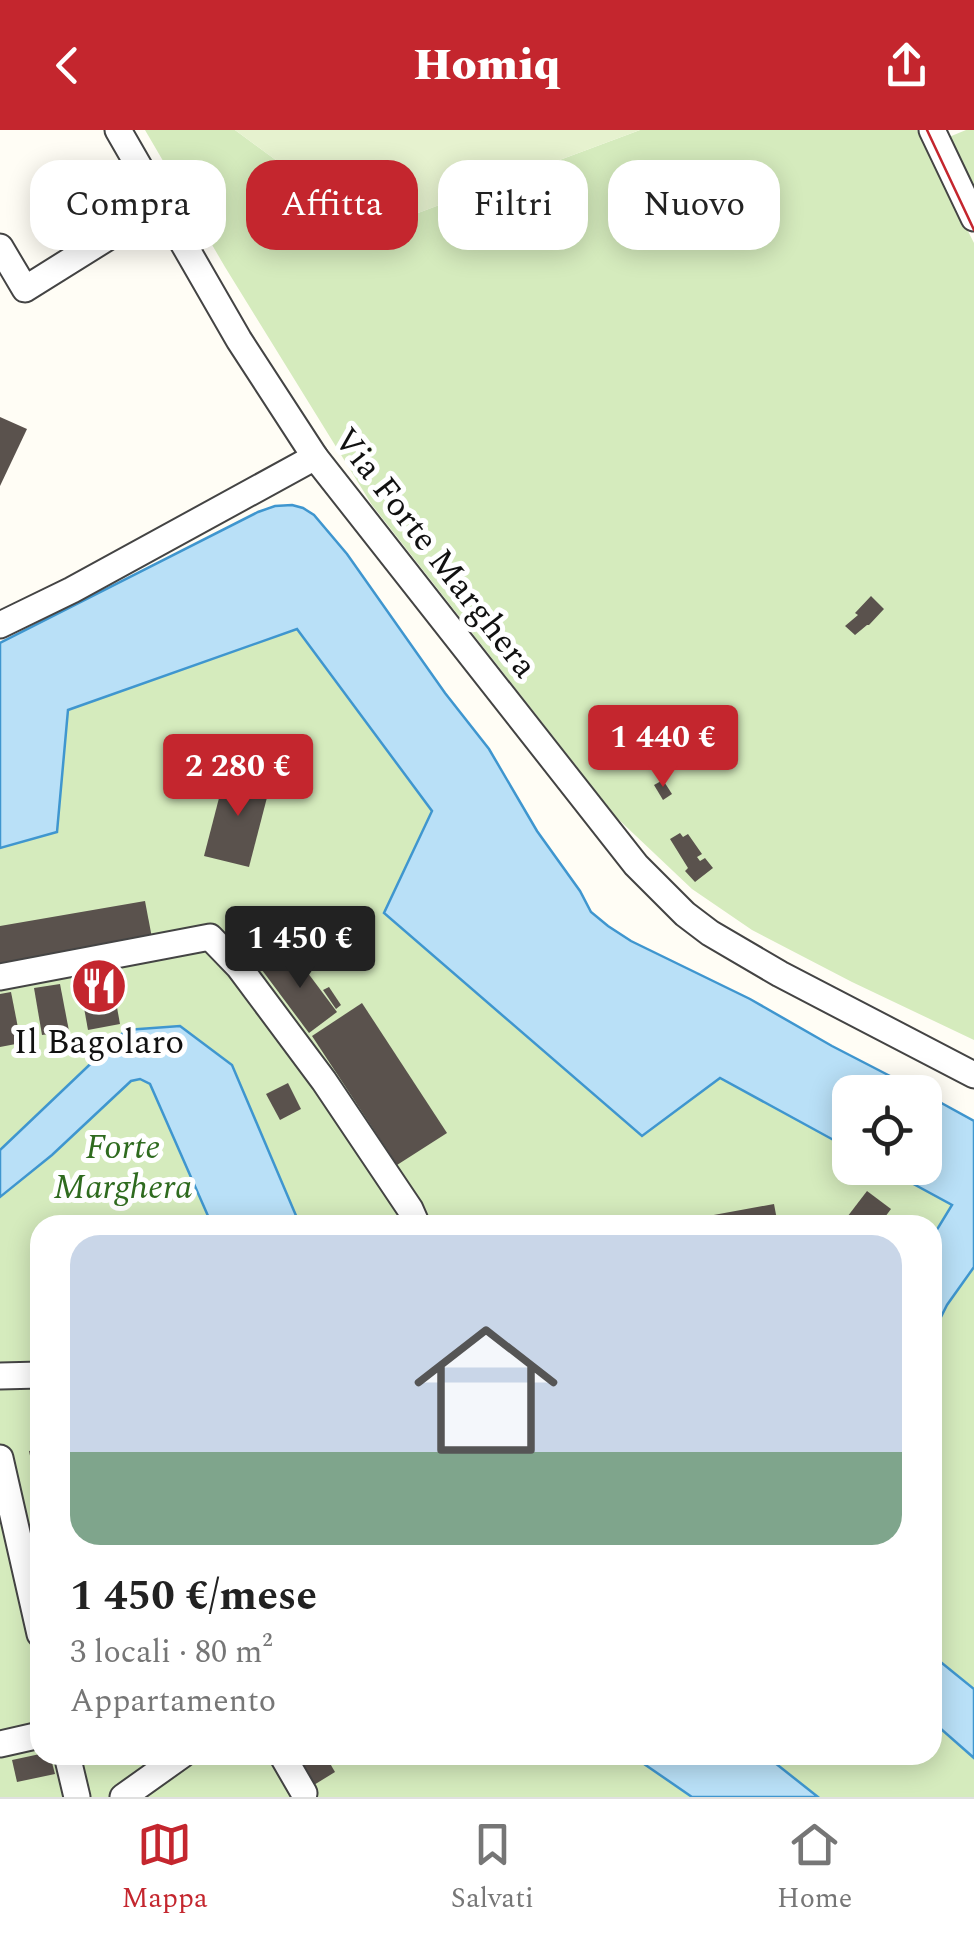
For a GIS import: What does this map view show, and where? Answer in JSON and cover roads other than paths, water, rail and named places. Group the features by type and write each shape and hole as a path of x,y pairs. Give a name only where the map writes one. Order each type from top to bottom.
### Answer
{"street":[{"name":"Via Forte Marghera","path":"118,130 135,160"},
{"path":"932,130 974,218"},
{"path":"0,247 25,289 87,250"},
{"name":"Via Forte Marghera","path":"188,250 315,456 636,865 710,933 974,1075"},
{"path":"0,624 72,590 315,456"},
{"path":"0,977 210,937 239,967 324,1081 413,1215"},
{"path":"0,1376 30,1376"},
{"path":"0,1458 30,1590"},
{"path":"0,1744 30,1737"},
{"path":"70,1765 77,1797"},
{"path":"123,1797 168,1765"},
{"path":"288,1765 304,1792"}],"water":[{"path":"292,505 314,515 347,554 489,749 591,912 631,941 750,999 888,1075 832,1075 832,1139 720,1078 642,1136 384,913 432,811 297,629 68,710 57,832 0,848 0,643 275,506"},
{"path":"180,1026 232,1065 296,1215 208,1215 150,1084 140,1079 131,1081 52,1155 0,1197 0,1150 126,1030"},
{"path":"942,1103 974,1121 974,1267 942,1315 942,1221 952,1205 915,1185 942,1185"},
{"path":"942,1663 974,1689 974,1758 942,1730"},
{"path":"646,1765 778,1765 818,1797 692,1797"}],"tram line":[{"path":"927,130 974,230"}],"place":[{"name":"Il Bagolaro","path":"99,986"}],"park label":[{"name":"Forte Marghera","path":"123,1167"}]}
